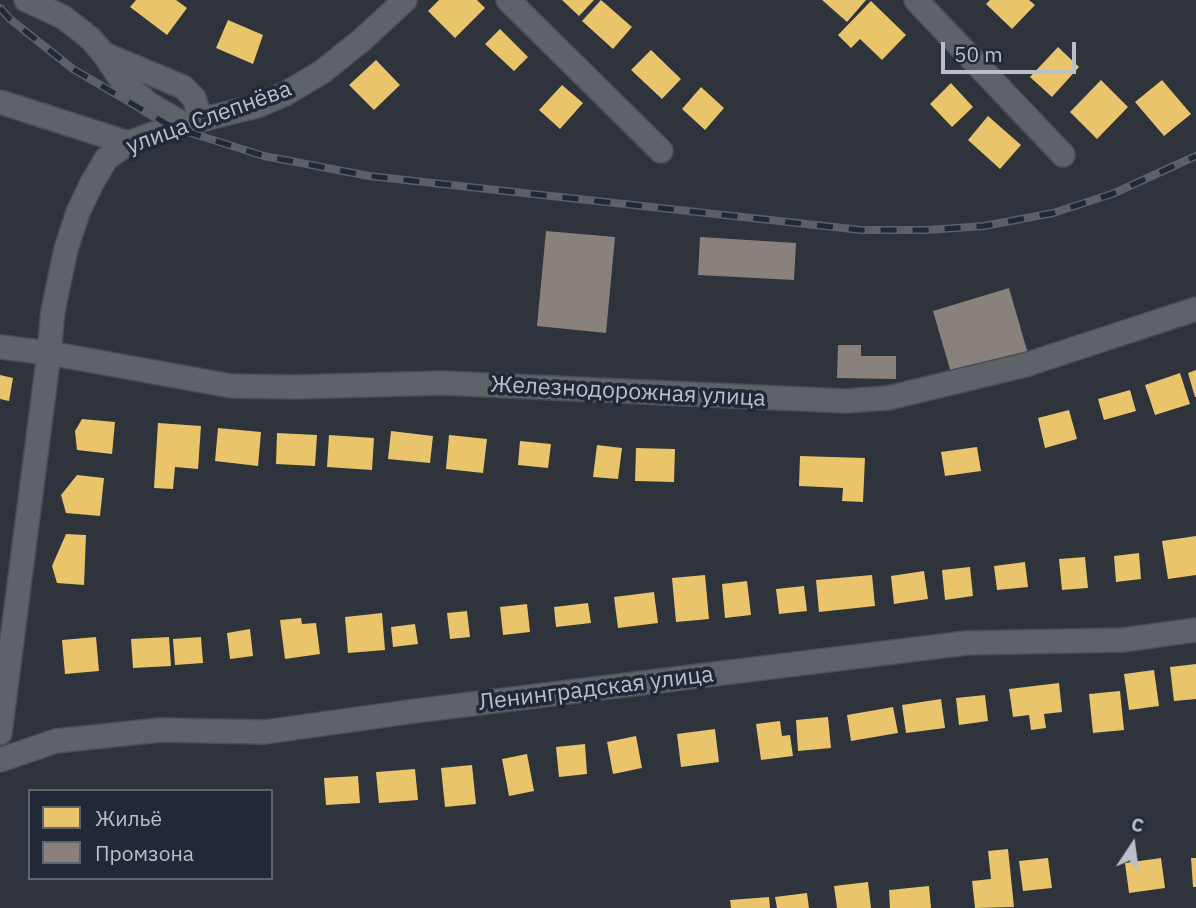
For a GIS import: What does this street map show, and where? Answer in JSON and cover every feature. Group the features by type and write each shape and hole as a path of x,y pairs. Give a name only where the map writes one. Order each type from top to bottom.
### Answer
{"street":[{"path":"26,0 60,9 104,54 122,81 149,104 192,122 194,98 183,87 104,54"},
{"name":"улица Слепнёва","path":"0,733 53,311 66,249 78,212 106,159 128,143 192,122 257,106 285,94 322,72 405,0"},
{"path":"508,0 661,151"},
{"path":"916,0 1063,155"},
{"path":"0,102 128,143"},
{"name":"Железнодорожная улица","path":"0,347 49,353 231,386 443,383 845,401 888,398 1025,365 1196,309"},
{"name":"Ленинградская улица","path":"0,761 56,741 160,730 265,732 966,643 1123,640 1196,629"}],"building: Жильё":[{"path":"136,0 176,0 187,8 167,35 130,7"},
{"path":"439,0 477,0 485,8 455,38 428,11"},
{"path":"562,0 594,0 579,16"},
{"path":"601,0 632,27 613,49 582,21"},
{"path":"822,0 866,0 847,22"},
{"path":"990,0 1029,0 1035,5 1012,29 986,4"},
{"path":"871,1 906,35 882,60 860,39 851,48 838,35"},
{"path":"228,20 263,35 253,64 216,48"},
{"path":"500,29 528,57 514,71 485,44"},
{"path":"1058,47 1079,67 1052,97 1030,77"},
{"path":"651,50 681,79 662,99 631,70"},
{"path":"376,60 400,85 374,110 349,85"},
{"path":"1101,80 1128,107 1097,139 1070,112"},
{"path":"1162,80 1191,114 1164,136 1135,102"},
{"path":"951,83 973,107 952,127 930,104"},
{"path":"562,85 583,103 560,129 539,110"},
{"path":"701,87 724,108 705,130 682,109"},
{"path":"988,116 1021,145 1000,169 968,140"},
{"path":"1196,370 1196,397 1195,397 1188,373"},
{"path":"1180,373 1190,404 1155,415 1145,385"},
{"path":"0,375 13,378 9,401 0,399"},
{"path":"1130,390 1136,411 1104,420 1098,399"},
{"path":"1069,410 1077,439 1045,448 1038,418"},
{"path":"82,419 115,422 112,454 77,450 75,431"},
{"path":"158,423 201,426 198,469 175,467 173,489 154,488"},
{"path":"218,428 261,432 258,466 215,461"},
{"path":"391,431 433,436 430,463 388,459"},
{"path":"277,433 317,435 315,466 276,464"},
{"path":"329,435 374,438 372,470 327,467"},
{"path":"449,435 487,439 483,473 446,469"},
{"path":"520,441 551,444 548,468 518,465"},
{"path":"597,445 622,448 618,479 593,477"},
{"path":"977,447 981,471 945,476 941,452"},
{"path":"636,448 675,449 674,482 635,481"},
{"path":"800,456 865,458 863,502 842,501 843,488 799,486"},
{"path":"77,475 104,478 100,516 66,513 61,495"},
{"path":"66,534 86,535 84,585 57,583 52,566"},
{"path":"1196,536 1196,575 1168,579 1162,541"},
{"path":"1139,553 1141,579 1116,582 1114,556"},
{"path":"1085,557 1088,588 1062,590 1059,559"},
{"path":"1025,562 1028,587 997,590 994,566"},
{"path":"970,567 973,596 945,600 942,570"},
{"path":"924,571 928,599 894,604 891,576"},
{"path":"705,575 709,619 676,622 672,578"},
{"path":"872,575 875,606 819,612 816,580"},
{"path":"747,581 751,615 725,618 722,584"},
{"path":"804,586 807,611 779,614 776,589"},
{"path":"654,592 658,623 618,628 614,597"},
{"path":"588,603 591,623 556,627 554,607"},
{"path":"527,604 530,632 503,635 500,607"},
{"path":"467,611 470,637 450,639 447,613"},
{"path":"382,613 385,650 348,653 345,617"},
{"path":"301,618 302,624 316,623 320,654 285,659 280,620"},
{"path":"415,624 418,644 393,647 391,627"},
{"path":"250,629 253,656 230,659 227,633"},
{"path":"96,637 99,671 65,674 62,640"},
{"path":"169,637 171,666 133,668 131,639"},
{"path":"201,637 203,663 175,665 173,639"},
{"path":"1196,664 1196,699 1174,701 1170,667"},
{"path":"1154,670 1159,706 1129,710 1124,674"},
{"path":"1059,683 1062,712 1044,714 1046,728 1031,730 1029,715 1013,717 1009,689"},
{"path":"1120,691 1124,730 1093,733 1089,694"},
{"path":"985,695 988,721 959,725 956,698"},
{"path":"941,699 945,728 906,733 902,705"},
{"path":"893,707 898,733 851,741 847,715"},
{"path":"828,717 831,748 798,751 796,720"},
{"path":"780,721 782,736 790,735 793,756 761,760 756,724"},
{"path":"715,729 719,762 681,767 677,734"},
{"path":"636,736 642,768 613,774 607,742"},
{"path":"585,744 587,774 559,777 556,747"},
{"path":"527,754 534,791 509,796 502,759"},
{"path":"472,765 476,804 445,807 441,768"},
{"path":"415,769 418,800 379,803 376,772"},
{"path":"358,776 360,803 326,805 324,778"},
{"path":"1008,849 1014,907 975,908 972,881 991,879 988,851"},
{"path":"1048,858 1052,888 1023,891 1019,861"},
{"path":"1161,858 1165,888 1129,893 1125,863"},
{"path":"1191,858 1196,858 1196,887 1193,887"},
{"path":"868,882 871,908 837,908 834,886"},
{"path":"929,886 931,908 890,908 889,890"},
{"path":"807,893 809,908 777,908 775,897"},
{"path":"769,897 770,908 731,908 730,900"}],"building: Промзона":[{"path":"546,231 615,237 606,333 537,326"},
{"path":"700,237 796,243 794,280 698,275"},
{"path":"1009,288 1028,354 952,376 933,311"},
{"path":"838,345 861,345 861,356 896,356 896,379 837,378"}],"railway":[{"path":"0,8 73,69 172,127 264,156 369,176 861,230 927,230 984,226 1053,213 1112,194 1196,156"}]}
